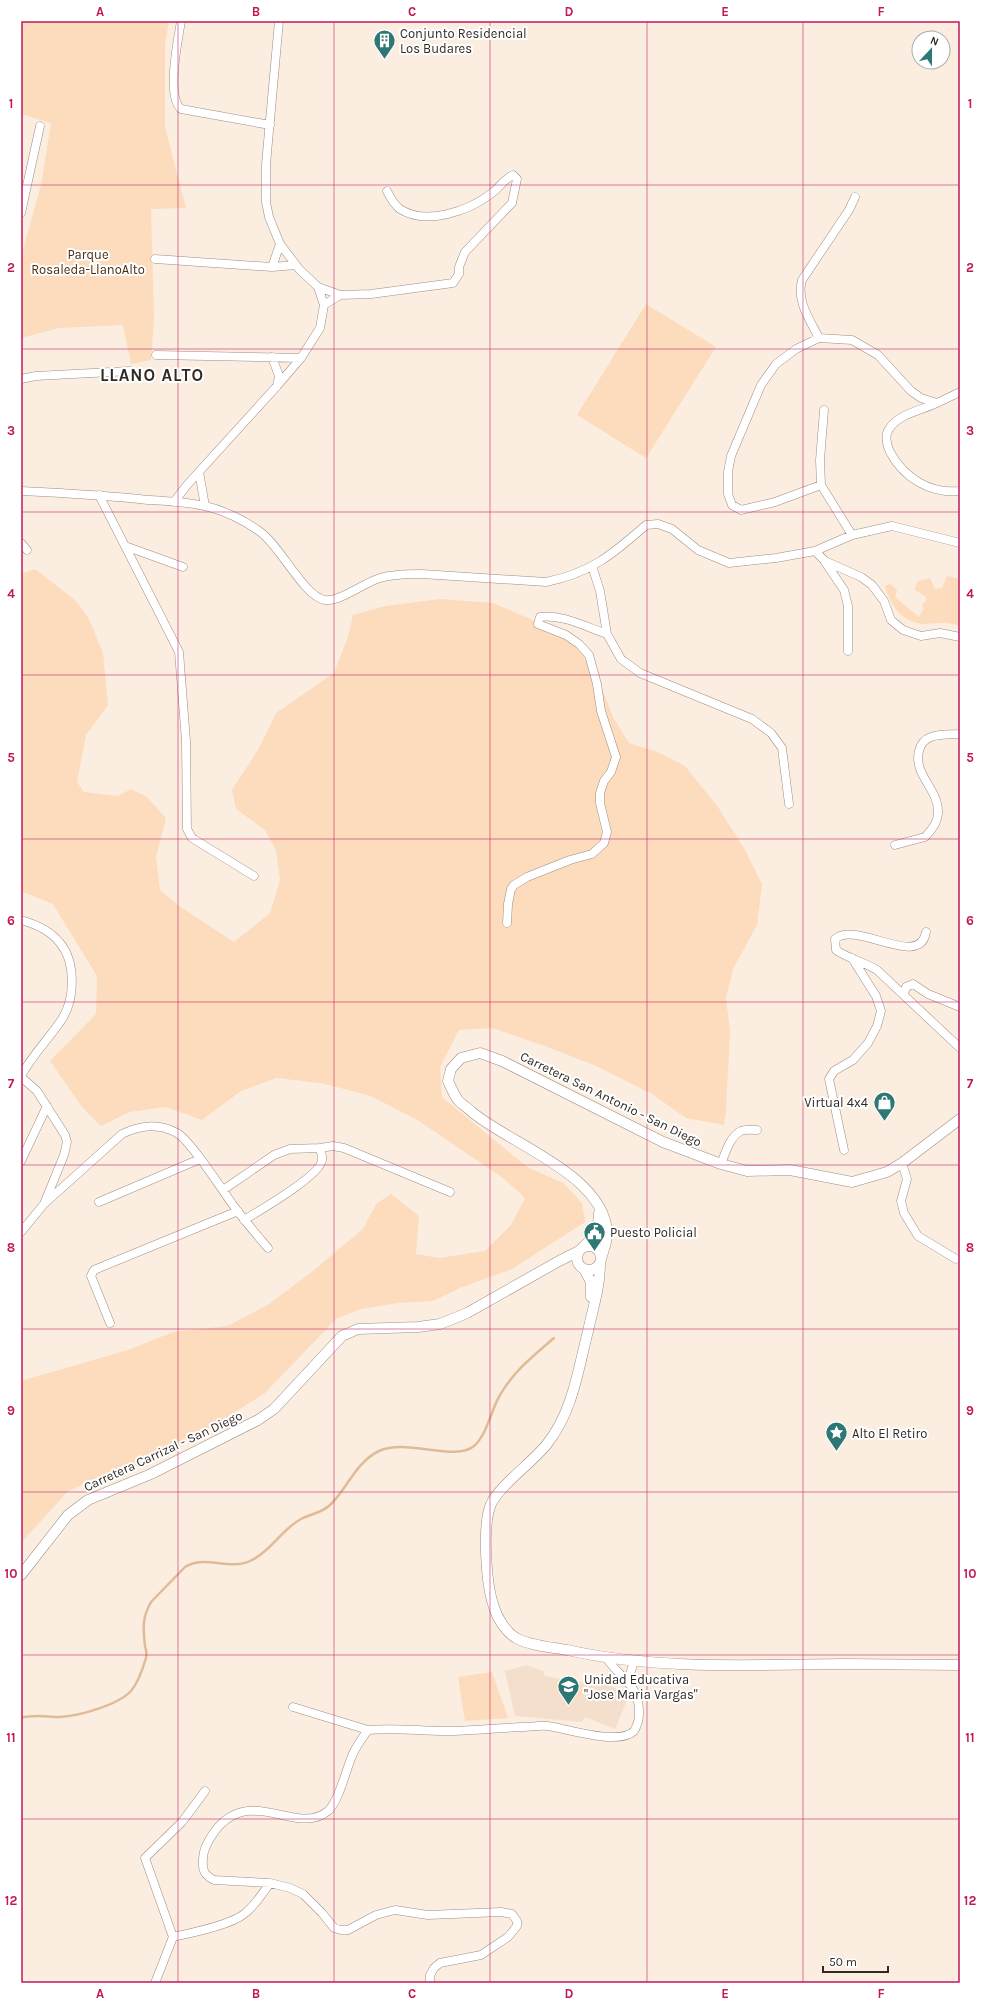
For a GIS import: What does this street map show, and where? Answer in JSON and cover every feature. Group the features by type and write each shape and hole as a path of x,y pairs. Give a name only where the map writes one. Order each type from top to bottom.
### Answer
{"street":[{"path":"181,21 175,63 174,92 176,105 181,109 270,124"},
{"path":"279,21 265,186 266,202 269,217 280,244 296,265 318,287 340,295 371,294 453,284 459,274 459,267 465,252 512,203 517,179 513,175 507,178 492,193 460,211 436,215 417,215 399,209 387,192"},
{"path":"21,213 40,126"},
{"path":"818,338 800,298 799,290 802,280 849,210 855,197"},
{"path":"272,267 280,244"},
{"path":"156,259 272,267 296,265"},
{"path":"174,502 301,358 320,328 324,305 318,287"},
{"path":"324,305 340,295"},
{"path":"821,485 775,502 741,510 732,505 728,494 730,456 762,385 776,364 796,349 818,338 852,340 878,355 911,391 921,398 937,403"},
{"path":"156,355 301,358"},
{"path":"272,357 278,376 277,386"},
{"path":"21,379 36,376 130,371"},
{"path":"960,392 898,419 888,429 886,444 894,460 909,477 928,487 948,492 960,491"},
{"path":"824,410 820,460 821,485 852,535"},
{"path":"199,472 205,506"},
{"path":"21,491 99,495 205,506 236,518 260,531 277,548 302,582 315,596 324,600 332,600 344,596 353,589 381,578 404,574 546,582 564,578 592,566 619,550 646,525 658,524 672,529 698,550 729,563 776,558 815,550 852,535 892,526 960,543"},
{"path":"99,495 179,652 186,741 187,829 192,838 254,876"},
{"path":"21,543 27,550"},
{"path":"125,546 183,567"},
{"path":"815,550 825,561 844,590 848,606 848,651"},
{"path":"825,561 861,578 872,585 884,601 891,620 903,630 921,636 940,633 960,637"},
{"path":"592,566 600,592 607,634 621,659 634,670 752,719 771,733 782,748 790,804"},
{"path":"507,923 508,904 511,889 514,885 527,876 570,860 592,854 604,842 607,832 600,803 600,793 604,781 611,772 616,756 601,710 597,684 589,655 579,644 566,635 538,624 540,617 548,616 564,619 607,634"},
{"path":"895,845 924,837 937,819 939,812 936,801 921,773 917,756 921,744 924,739 936,736 960,734"},
{"path":"21,920 50,933 61,943 68,957 71,976 71,993 63,1018 29,1061 21,1077 38,1091 65,1135 67,1142 64,1155 44,1204"},
{"path":"926,932 925,939 921,944 912,946 897,946 850,933 840,935 835,939 836,950 844,956 866,963 877,970 960,1048"},
{"path":"844,1150 830,1085 830,1075 834,1070 853,1060 868,1043 877,1026 881,1011 876,996 852,958"},
{"path":"904,994 906,987 913,984 928,994 960,1007"},
{"name":"Carretera San Antonio - San Diego","path":"960,1119 902,1163 887,1172 852,1182 790,1170 773,1169 747,1171 721,1164 690,1153 657,1138 502,1061 480,1053 461,1058 451,1069 448,1081 458,1100 484,1122 563,1169 586,1188 600,1209 607,1231 600,1261 599,1281 574,1391 564,1415 547,1444 498,1493 491,1504 488,1518 486,1546 491,1600 500,1621 514,1637 540,1645 607,1659 634,1661 770,1666 960,1665"},
{"path":"21,1161 47,1106"},
{"path":"21,1232 44,1204 59,1193 122,1134 135,1127 150,1125 178,1134 200,1159 244,1220 268,1248"},
{"path":"721,1164 726,1150 738,1133 743,1130 757,1130"},
{"path":"223,1190 274,1154 290,1149 333,1146 344,1148 450,1192"},
{"path":"244,1220 297,1187 311,1174 322,1160 320,1148"},
{"path":"99,1202 200,1159"},
{"path":"902,1163 907,1179 901,1201 904,1213 918,1236 956,1259"},
{"path":"593,1309 591,1282 577,1258 581,1250 592,1239 598,1230 600,1209"},
{"path":"110,1324 91,1276 94,1270 238,1211"},
{"path":"559,1261 582,1267 594,1268 600,1261 600,1252 595,1247 588,1246 581,1250"},
{"name":"Carretera Carrizal - San Diego","path":"21,1575 60,1525 75,1509 88,1500 151,1474 258,1420 274,1409 342,1336 358,1329 418,1327 440,1324 467,1313 581,1250"},
{"path":"293,1707 368,1730 388,1728 453,1731 486,1728 546,1726 606,1737 623,1737 634,1730 639,1720 640,1701 628,1681 623,1678 607,1659"},
{"path":"628,1681 634,1661"},
{"path":"368,1730 356,1747 337,1797 328,1811 306,1819 266,1811 245,1811 232,1816 219,1826 208,1840 203,1856 202,1867 206,1876 214,1880 270,1883 290,1888 303,1894 322,1913 334,1928 340,1930 348,1930 376,1915 394,1910 428,1914 501,1912 512,1914 517,1921 517,1926 508,1937 481,1955 440,1963 430,1974 430,1983"},
{"path":"155,1983 174,1937 145,1858 174,1831 205,1791"},
{"path":"174,1937 220,1925 244,1915 260,1899 270,1883"}],"shaded area":[{"name":"Unidad Educativa \"Jose Maria Vargas\"","path":"526,1665 543,1671 545,1676 587,1683 592,1677 629,1695 615,1729 585,1717 582,1722 515,1716 505,1671"}],"green space":[{"name":"Parque Rosaleda-LlanoAlto","path":"24,21 169,21 165,44 165,127 186,208 151,209 154,319 151,360 131,364 123,325 59,328 21,338 21,257 41,185 51,123 21,114 21,26"},
{"path":"646,304 716,347 646,458 577,415"},
{"path":"35,569 76,601 89,619 103,653 108,705 86,735 77,782 84,792 118,796 131,789 147,797 166,818 156,857 160,890 179,906 234,942 270,913 280,880 276,850 265,830 236,809 232,790 259,748 276,713 334,673 348,637 353,615 385,606 440,599 493,603 570,636 600,683 613,717 629,743 660,753 685,766 718,807 745,850 762,884 757,925 733,969 726,998 730,1031 724,1125 686,1118 652,1094 596,1066 545,1046 492,1028 459,1030 440,1067 442,1097 527,1167 563,1183 582,1203 585,1222 512,1269 460,1288 433,1301 398,1303 361,1309 336,1319 265,1393 155,1462 100,1477 68,1491 21,1543 21,1381 128,1350 173,1332 228,1326 269,1304 313,1271 363,1229 376,1204 391,1194 419,1216 416,1254 439,1258 485,1251 511,1225 525,1198 503,1178 419,1121 371,1096 321,1083 276,1078 241,1091 202,1120 166,1107 129,1112 101,1126 82,1107 50,1061 96,1014 97,976 53,904 21,891 21,574"},
{"path":"947,576 960,579 960,626 947,623 919,623 905,618 899,613 891,601 885,586 890,584 897,589 895,597 919,617 924,608 922,606 927,598 914,589 918,581 930,578 935,589 942,588"},
{"path":"492,1672 508,1718 465,1721 458,1677"},
{"path":"557,1680 586,1686 581,1698 555,1691"}],"waterway":[{"path":"21,1718 36,1716 68,1716 98,1709 125,1696 136,1684 146,1658 144,1628 148,1608 151,1602 185,1567 193,1563 202,1562 227,1564 244,1563 259,1556 294,1523 323,1510 330,1505 364,1462 379,1451 403,1447 455,1452 466,1450 474,1446 486,1429 497,1401 505,1387 524,1364 554,1338"}],"place":[{"name":"Conjunto Residencial Los Budares","path":"385,60"},
{"name":"Virtual 4x4","path":"884,1122"},
{"name":"Puesto Policial","path":"595,1252"},
{"name":"Alto El Retiro","path":"836,1452"},
{"name":"Unidad Educativa \"Jose Maria Vargas\"","path":"569,1706"}],"district":[{"name":"LLANO ALTO","path":"152,375"}]}
